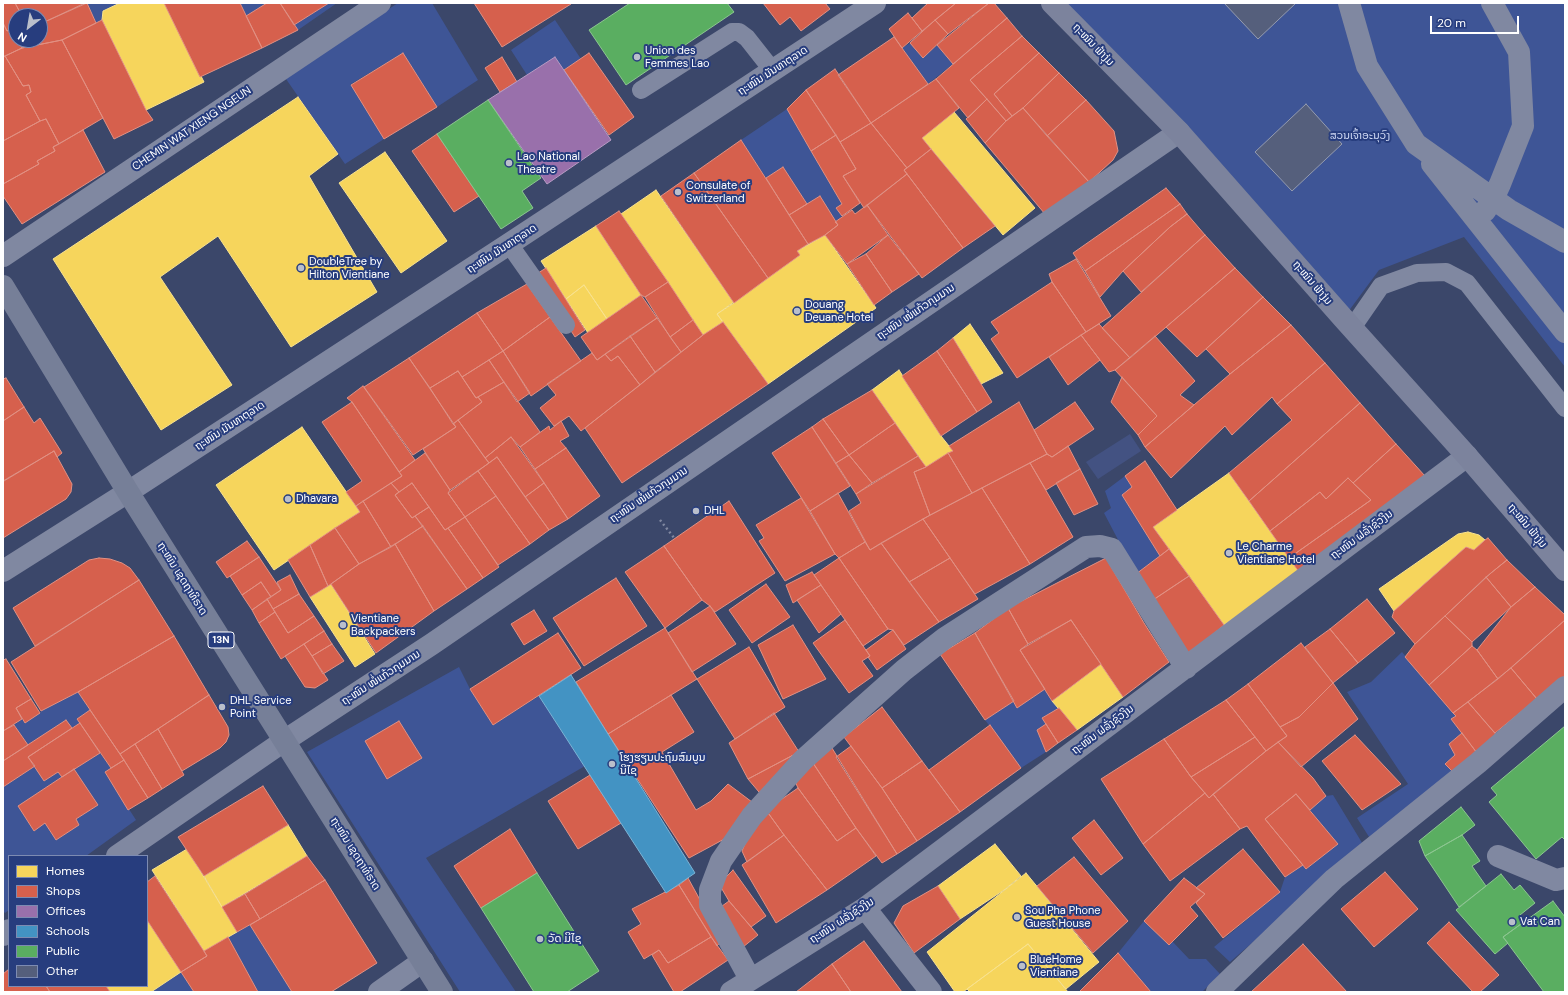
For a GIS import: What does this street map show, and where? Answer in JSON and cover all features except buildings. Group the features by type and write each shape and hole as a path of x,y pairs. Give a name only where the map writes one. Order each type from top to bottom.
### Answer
{"highway":[{"name":"ຖະໜົນ ເຊດຖາທິຣາດ","path":"3,286 128,492 442,992"}],"street":[{"name":"CHEMIN WAT XIENG NGEUN","path":"3,256 380,3"},
{"name":"ຖະໜົນ ມັນທາຕຸລາດ","path":"3,571 128,492 509,244 875,3"},
{"name":"ຖະໝົນ ຟ້າງຸ່ມ","path":"1052,3 1179,132 1467,456 1565,570"},
{"path":"1349,3 1367,66 1416,144 1565,332"},
{"path":"1478,222 1493,199 1523,126 1519,52 1492,3"},
{"name":"ຖະໜົນ ໜໍ່ແກ້ວກຸມມານ","path":"118,855 284,741 432,644 1179,132"},
{"path":"1416,144 1493,199 1565,242"},
{"name":"ຖະໜົນ ຝລັ່ງຊົວງິນ","path":"731,992 865,908 1467,456"},
{"path":"750,979 710,905 710,890 721,861 752,816 803,760 904,670 945,638 1086,547 1100,546 1112,549 1186,668"},
{"path":"1217,992 1334,879 1478,763 1565,687"},
{"path":"1498,856 1556,880 1565,878"},
{"path":"865,908 931,992"},
{"path":"379,992 423,961"}],"lane":[{"path":"641,90 732,32 739,32 747,38 773,71"},
{"path":"509,244 566,325"},
{"path":"1352,328 1381,286 1417,273 1446,272 1467,283 1565,408"}],"green space":[{"path":"87,3 120,3 103,11 102,20 96,23"},
{"path":"240,3 278,3 246,16"},
{"path":"329,3 337,3 298,30 294,25"},
{"path":"398,3 432,3 478,80 437,107 403,53 351,84 384,139 345,164 286,79 316,56"},
{"name":"ສວນເຈົ້າອະນຸວົງ","path":"1052,3 1565,3 1565,367 1464,237 1379,270 1345,316"},
{"path":"555,20 581,59 564,70 555,57 527,75 511,50"},
{"path":"910,43 923,58 937,45 953,64 928,84 902,48"},
{"path":"787,109 842,204 836,208 842,216 835,222 807,204 783,167 766,178 741,140"},
{"path":"1125,476 1132,487 1122,495 1160,556 1136,574 1104,513 1111,508 1105,491"},
{"path":"1402,652 1456,716 1451,719 1462,733 1449,744 1455,755 1445,763 1455,772 1371,840 1357,818 1408,784 1347,692 1371,682"},
{"path":"459,667 470,689 493,725 539,696 585,766 426,858 516,992 460,992 307,752"},
{"path":"1045,689 1052,701 1059,708 1042,718 1046,724 1037,730 1046,752 1021,768 985,720 1014,701 1017,707"},
{"path":"78,692 90,710 77,719 80,723 72,728 66,720 28,745 14,725 22,719 25,723 41,711"},
{"path":"100,753 111,768 105,772 136,820 87,855 8,855 8,911 5,913 3,911 3,787 35,766 44,781 58,772 62,777 18,806 34,831 45,823 56,840 79,825 76,819 98,805 74,769"},
{"path":"1333,795 1364,846 1230,962 1214,947 1280,892 1285,877 1303,865 1307,869 1337,844 1310,810 1326,796"},
{"path":"1144,921 1169,945 1172,941 1189,959 1206,959 1220,974 1202,992 1151,992 1118,953"},
{"path":"250,925 292,992 258,992 228,937"},
{"path":"181,972 194,992 151,992"}],"shaded area":[{"path":"1130,434 1141,451 1098,479 1086,462"}],"place":[{"name":"Union des Femmes Lao","path":"637,57"},
{"name":"Lao National Theatre","path":"509,163"},
{"name":"Consulate of Switzerland","path":"678,192"},
{"name":"DoubleTree by Hilton Vientiane","path":"301,268"},
{"name":"Douang Deuane Hotel","path":"797,311"},
{"name":"Dhavara","path":"288,499"},
{"name":"DHL","path":"696,511"},
{"name":"Le Charme Vientiane Hotel","path":"1229,553"},
{"name":"Vientiane Backpackers","path":"343,625"},
{"name":"DHL Service Point","path":"222,707"},
{"name":"ໂຮງຮຽນປະຖົມສົມບູນ ນີໄຊ","path":"612,764"},
{"name":"Sou Pha Phone Guest House","path":"1017,917"},
{"name":"Vat Can","path":"1512,922"},
{"name":"ວັດ ມີໄຊ","path":"540,939"},
{"name":"BlueHome Vientiane","path":"1022,966"}]}
